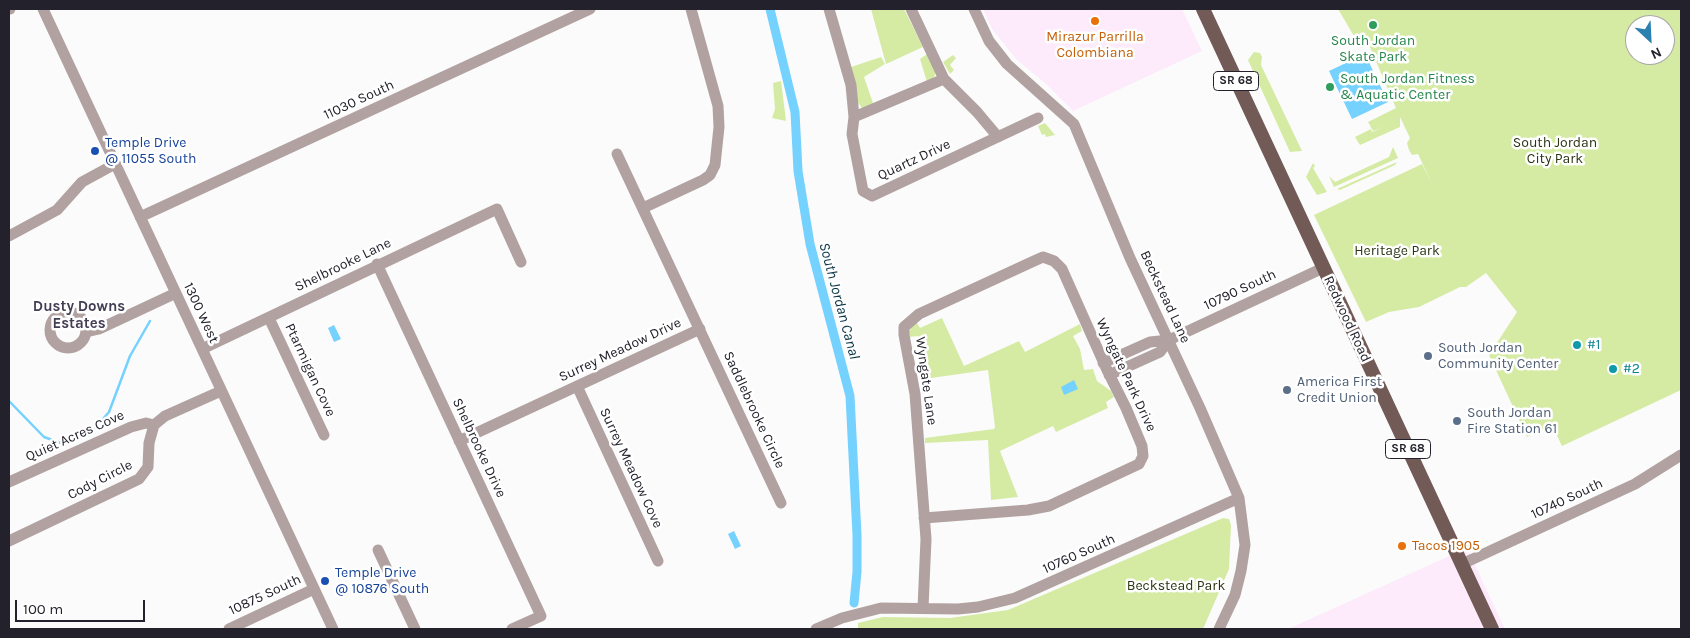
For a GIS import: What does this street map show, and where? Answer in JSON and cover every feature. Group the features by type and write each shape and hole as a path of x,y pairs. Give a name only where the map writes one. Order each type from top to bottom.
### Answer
{"main road":[{"name":"Redwood Road","path":"1203,9 1492,629"}],"street":[{"name":"1300 West","path":"43,9 333,629"},
{"name":"11030 South","path":"140,217 590,9"},
{"path":"643,208 710,175 715,165 718,146 718,106 691,9"},
{"name":"Quartz Drive","path":"829,9 850,85 854,117 852,134 863,191 872,196 1038,118"},
{"path":"911,9 944,79 977,112 998,137"},
{"name":"Beckstead Lane","path":"974,9 989,41 1007,64 1074,124 1130,258 1169,340 1239,498 1245,545 1241,571 1234,595 1219,629"},
{"path":"854,117 944,79"},
{"name":"Surrey Meadow Drive","path":"459,441 700,329 617,154"},
{"path":"9,236 57,210 82,182 115,164"},
{"name":"Shelbrooke Lane","path":"202,348 497,209 521,262"},
{"name":"Wyngate Lane","path":"923,608 924,518 915,394 904,327 920,314 1034,260 1043,257 1054,261"},
{"name":"Wyngate Park Drive","path":"924,518 1028,510 1049,506 1138,464 1143,456 1142,446 1062,269 1054,261"},
{"name":"Shelbrooke Drive","path":"377,264 541,616 512,629"},
{"name":"10790 South","path":"1103,363 1150,342 1169,340 1323,268"},
{"path":"86,332 99,329 176,293"},
{"name":"Ptarmigan Cove","path":"269,318 324,435"},
{"name":"Saddlebrooke Circle","path":"700,329 781,502"},
{"name":"10790 South","path":"1109,375 1160,352 1169,340"},
{"name":"Surrey Meadow Cove","path":"577,386 658,561"},
{"path":"154,425 165,416 221,391"},
{"name":"Quiet Acres Cove","path":"9,482 131,427 146,423 154,425"},
{"name":"Cody Circle","path":"9,541 140,479 148,467 149,443 154,425"},
{"name":"10740 South","path":"1462,564 1635,484 1681,455"},
{"name":"10760 South","path":"816,629 842,618 868,611 895,607 978,607 1015,598 1239,498"},
{"path":"378,550 415,629"},
{"name":"10875 South","path":"229,629 314,589"}],"shaded area":[{"path":"983,9 1182,9 1202,51 1073,111 1045,83 1017,60 992,29"},
{"path":"1467,548 1505,629 1288,629"}],"green space":[{"path":"871,9 904,9 923,47 886,64"},
{"name":"South Jordan City Park","path":"1338,9 1681,9 1681,390 1562,446 1552,425 1527,437 1489,355 1517,312 1486,273 1466,287 1460,287 1419,307 1389,312 1366,322 1314,215 1422,164 1432,184 1418,154 1412,155 1409,150 1407,143 1410,138 1400,117 1400,127 1360,145 1355,137 1371,129 1372,132 1385,126 1373,131 1368,122 1396,108 1369,45 1361,48"},
{"path":"1254,52 1260,53 1262,57 1261,65 1302,151 1290,152 1248,60"},
{"path":"927,54 936,71 934,78 927,82 920,59"},
{"path":"953,55 956,58 950,65 954,70 950,74 943,62"},
{"path":"881,57 885,64 864,77 874,106 862,108 856,100 851,67"},
{"path":"781,81 786,121 772,118 775,109 773,83"},
{"path":"1045,123 1055,135 1046,137 1045,134 1042,135 1038,126"},
{"path":"1393,147 1398,158 1334,187 1329,176 1335,182 1389,157"},
{"path":"1397,162 1395,165 1340,190 1337,189"},
{"path":"1313,163 1315,166 1313,168 1327,192 1317,195 1306,177"},
{"path":"942,318 964,366 1019,341 1025,352 1080,324 1082,331 1073,336 1080,349 1084,370 1093,369 1097,381 1111,391 1114,397 1106,402 1108,408 1056,432 1053,426 1000,451 1018,497 991,500 988,440 925,443 925,438 994,429 995,427 988,370 924,379 918,336 909,337 908,333 916,321 920,328"},
{"name":"Beckstead Park","path":"1223,518 1229,519 1231,525 1229,569 1203,629 858,629 858,623 883,617 950,618 1008,610"}],"water":[{"path":"1365,54 1388,102 1352,119 1329,71"},
{"path":"334,325 341,339 334,342 328,328"},
{"path":"1074,380 1078,389 1064,395 1061,387"},
{"path":"734,531 741,546 735,549 728,534"}],"waterway":[{"name":"South Jordan Canal","path":"770,9 795,112 798,171 810,244 850,396 857,535 857,572 854,603"},
{"path":"9,401 44,437 61,443 89,435 109,412 130,356 150,321"}],"place":[{"name":"Mirazur Parrilla Colombiana","path":"1095,21"},
{"name":"South Jordan Skate Park","path":"1373,25"},
{"name":"South Jordan Fitness & Aquatic Center","path":"1330,87"},
{"name":"Temple Drive @ 11055 South","path":"95,151"},
{"name":"#1","path":"1577,345"},
{"name":"South Jordan Community Center","path":"1428,356"},
{"name":"#2","path":"1613,369"},
{"name":"America First Credit Union","path":"1287,390"},
{"name":"South Jordan Fire Station 61","path":"1457,421"},
{"name":"Tacos 1905","path":"1402,546"},
{"name":"Temple Drive @ 10876 South","path":"325,581"}],"district":[{"name":"Dusty Downs Estates","path":"79,316"}],"park label":[{"name":"Heritage Park","path":"1397,251"}]}
